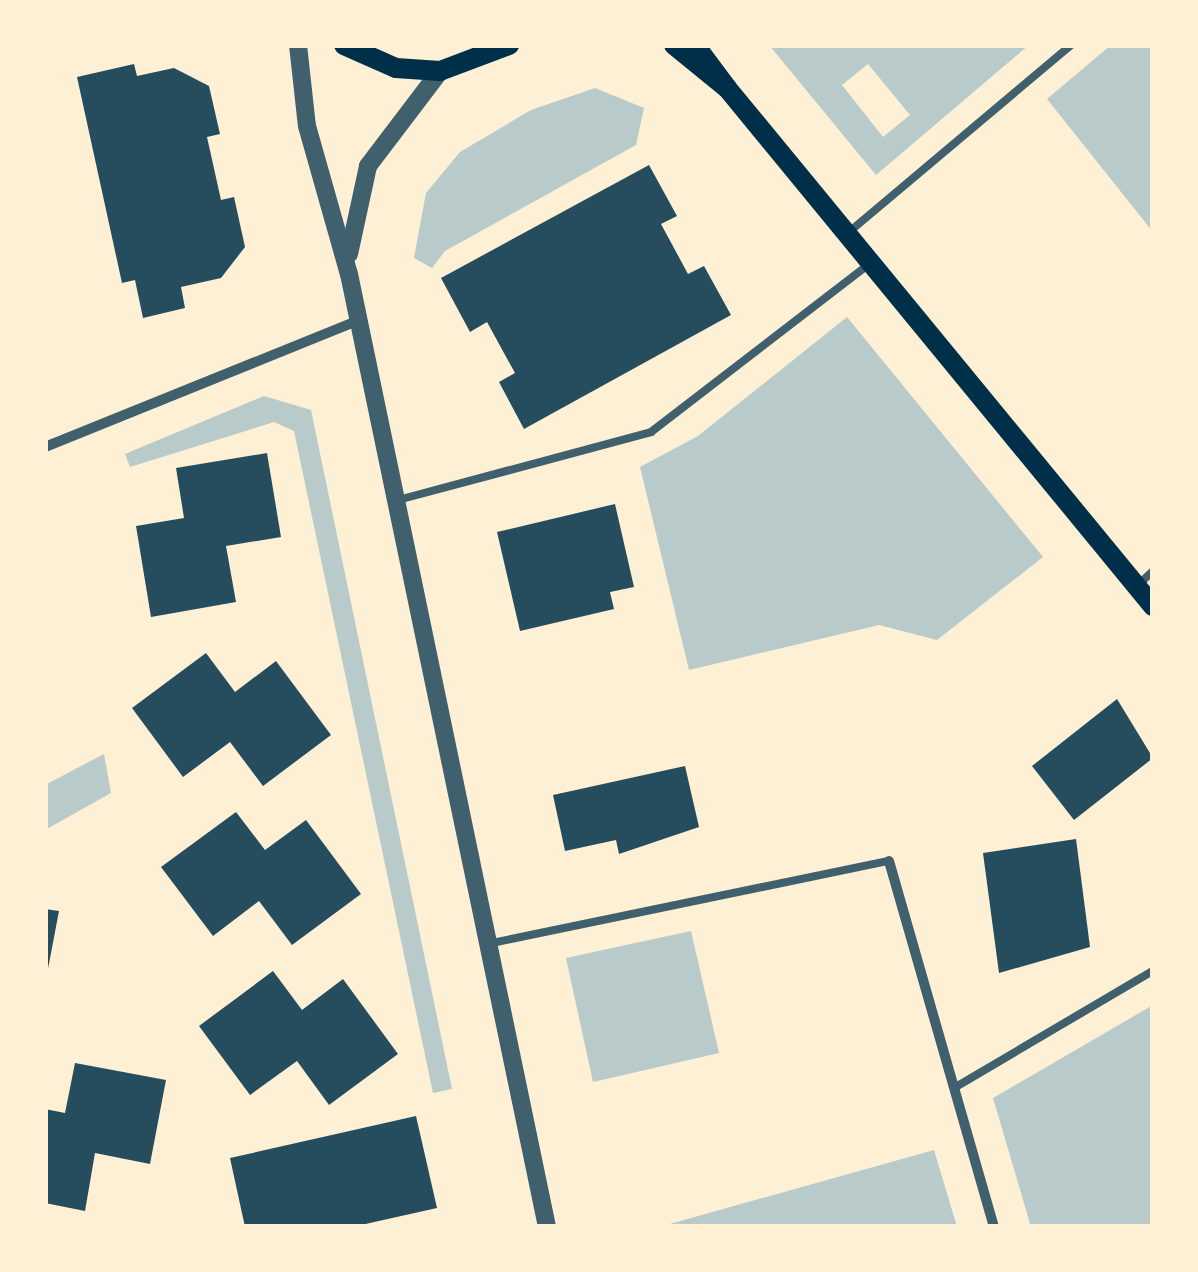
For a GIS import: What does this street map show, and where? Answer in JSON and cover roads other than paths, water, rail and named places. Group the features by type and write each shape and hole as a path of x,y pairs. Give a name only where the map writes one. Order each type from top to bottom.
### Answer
{"main road":[{"path":"344,45 396,68 440,71 509,45"},
{"path":"674,45 727,88"},
{"path":"695,45 1153,606"}],"street":[{"path":"298,45 314,156 349,274 547,1227"},
{"path":"349,274 351,218 368,166 440,71"},
{"path":"45,447 357,321"},
{"path":"888,861 994,1227"}],"lane":[{"path":"847,234 1071,45"},
{"path":"394,501 650,432 871,263"},
{"path":"1137,586 1153,571"},
{"path":"486,945 888,861"},
{"path":"954,1088 1153,971"}]}
